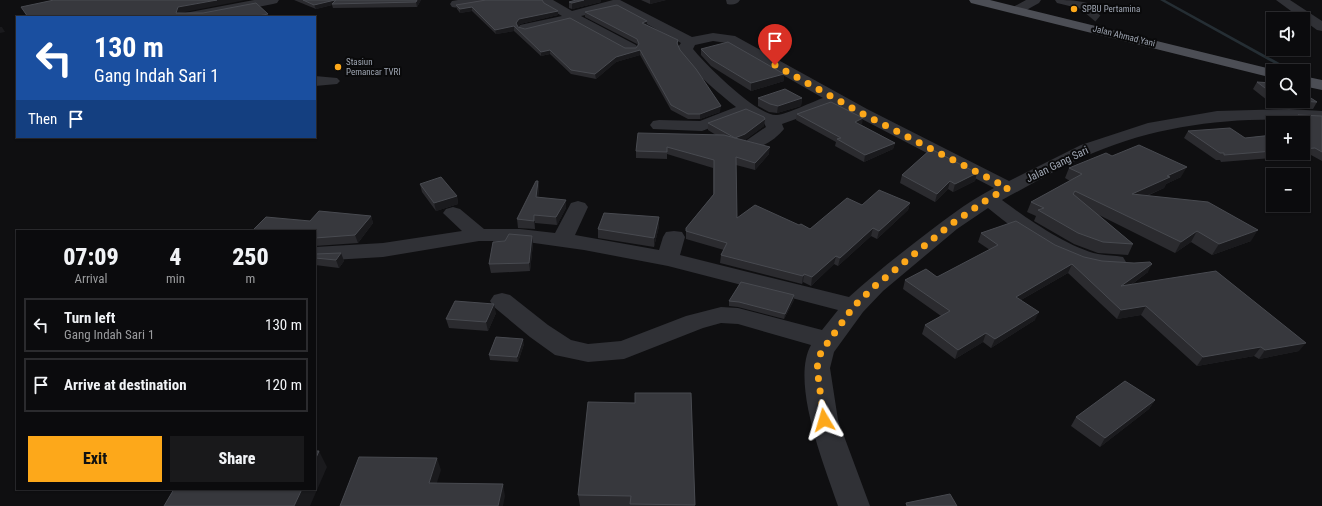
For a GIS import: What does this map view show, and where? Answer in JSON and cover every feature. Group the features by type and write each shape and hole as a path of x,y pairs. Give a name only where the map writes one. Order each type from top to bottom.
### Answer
{"main road":[{"name":"Jalan Ahmad Yani","path":"975,0 1017,10 1089,18 1266,71"},
{"path":"1310,82 1322,85"}],"street":[{"path":"190,16 273,0"},
{"path":"456,4 482,0"},
{"path":"547,0 592,28 631,48"},
{"path":"1017,10 1035,0"},
{"path":"1061,0 1090,7 1089,18"},
{"path":"1282,0 1322,27"},
{"path":"525,28 613,4 620,4 690,42"},
{"path":"836,99 772,121 753,112 735,98 690,55 685,47 690,42 713,37 730,39 836,99 1008,188"},
{"path":"316,81 332,81"},
{"path":"659,125 702,126 747,108"},
{"name":"Jalan Gang Sari","path":"854,506 824,420 817,368 821,352 828,341 854,306 875,286 950,225 988,199 1086,149 1148,128 1217,116 1289,114 1322,116"},
{"path":"753,144 775,128 772,121"},
{"path":"988,199 1015,220 1046,239 1074,253 1096,261 1132,263"},
{"path":"562,240 578,206"},
{"path":"453,213 479,235"},
{"path":"316,254 383,250 479,235 520,234 562,240 668,260 854,306"},
{"path":"668,260 674,237"},
{"path":"502,301 539,331 564,348 588,353 624,350 695,322 721,315 738,316 828,341"}],"building":[{"path":"54,0 217,0 178,7 176,13 203,13 256,3 268,14 259,16 27,16 21,7"},
{"path":"303,0 335,0 314,5"},
{"path":"336,0 417,0 416,2 332,4"},
{"path":"486,0 542,0 544,3 558,11 519,19 516,23 518,27 525,29 570,18 625,48 636,48 639,44 637,39 585,12 617,5 647,21 642,23 678,40 677,43 680,50 696,69 721,106 700,114 688,114 671,105 640,50 616,57 595,74 571,70 550,50 541,52 514,26 495,30 472,7 460,9 456,5"},
{"path":"584,0 572,3 569,2"},
{"path":"728,42 784,74 751,83 711,59 701,49"},
{"path":"1257,82 1266,83 1266,89"},
{"path":"785,89 802,98 778,106 758,98"},
{"path":"1310,98 1317,102 1310,102"},
{"path":"831,102 863,118 855,122 895,143 865,155 837,139 841,138 797,114"},
{"path":"746,109 764,117 765,119 745,134 735,138 708,123"},
{"path":"1298,115 1322,116 1322,152 1315,148 1310,148 1310,116"},
{"path":"1230,128 1245,138 1266,136 1266,152 1224,155 1224,153 1220,153 1188,131"},
{"path":"638,133 724,135 770,147 755,163 736,157 737,218 755,205 810,229 847,198 862,205 879,190 910,203 879,231 873,228 840,258 836,256 812,277 804,274 803,276 721,255 727,243 686,231 686,228 714,194 714,160 667,147 667,152 636,151"},
{"path":"1139,145 1187,167 1167,176 1170,177 1132,194 1208,202 1258,230 1219,244 1197,231 1181,242 1075,191 1073,194 1133,244 1103,242 1078,233 1038,210 1044,208 1031,202 1082,174 1069,168 1106,153 1112,156"},
{"path":"931,149 977,173 955,184 950,181 937,194 902,175"},
{"path":"441,177 457,196 434,203 420,184"},
{"path":"536,181 538,181 536,197 566,200 556,217 534,215 534,221 517,219"},
{"path":"319,211 371,216 355,235 316,238 316,230 253,230 266,217 310,221"},
{"path":"604,213 659,217 654,238 598,229"},
{"path":"1016,221 1055,245 1084,257 1102,261 1134,263 1150,262 1152,264 1121,286 1216,271 1306,343 1265,350 1261,347 1203,357 1146,306 1121,310 1072,264 1016,297 1039,312 995,339 986,333 958,350 925,325 950,311 905,280 926,269 937,277 998,245 981,233"},
{"path":"509,234 532,236 529,263 489,264 493,242 505,241"},
{"path":"341,253 336,260 316,258 316,254"},
{"path":"741,282 794,295 785,314 739,302 729,301"},
{"path":"455,301 494,304 486,322 446,319"},
{"path":"496,337 523,339 517,357 489,355"},
{"path":"1125,381 1155,400 1105,438 1076,417"},
{"path":"635,393 691,393 695,505 630,504 631,496 578,495 588,402 635,403"},
{"path":"316,451 319,451 316,458"},
{"path":"359,457 437,458 429,483 503,484 498,506 340,506"},
{"path":"173,490 302,490 294,506 164,506"},
{"path":"950,494 957,506 907,506 906,503"}],"waterway":[{"path":"1162,0 1279,64"}],"tunnel":[{"path":"1090,17 1095,11"}],"place":[{"name":"SPBU Pertamina","path":"1074,9"},
{"name":"Stasiun Pemancar TVRI","path":"338,67"}],"route":[{"path":"775,65 861,113 1008,188 988,199 950,225 875,286 854,306 831,336 821,352 817,368 824,420"}]}
